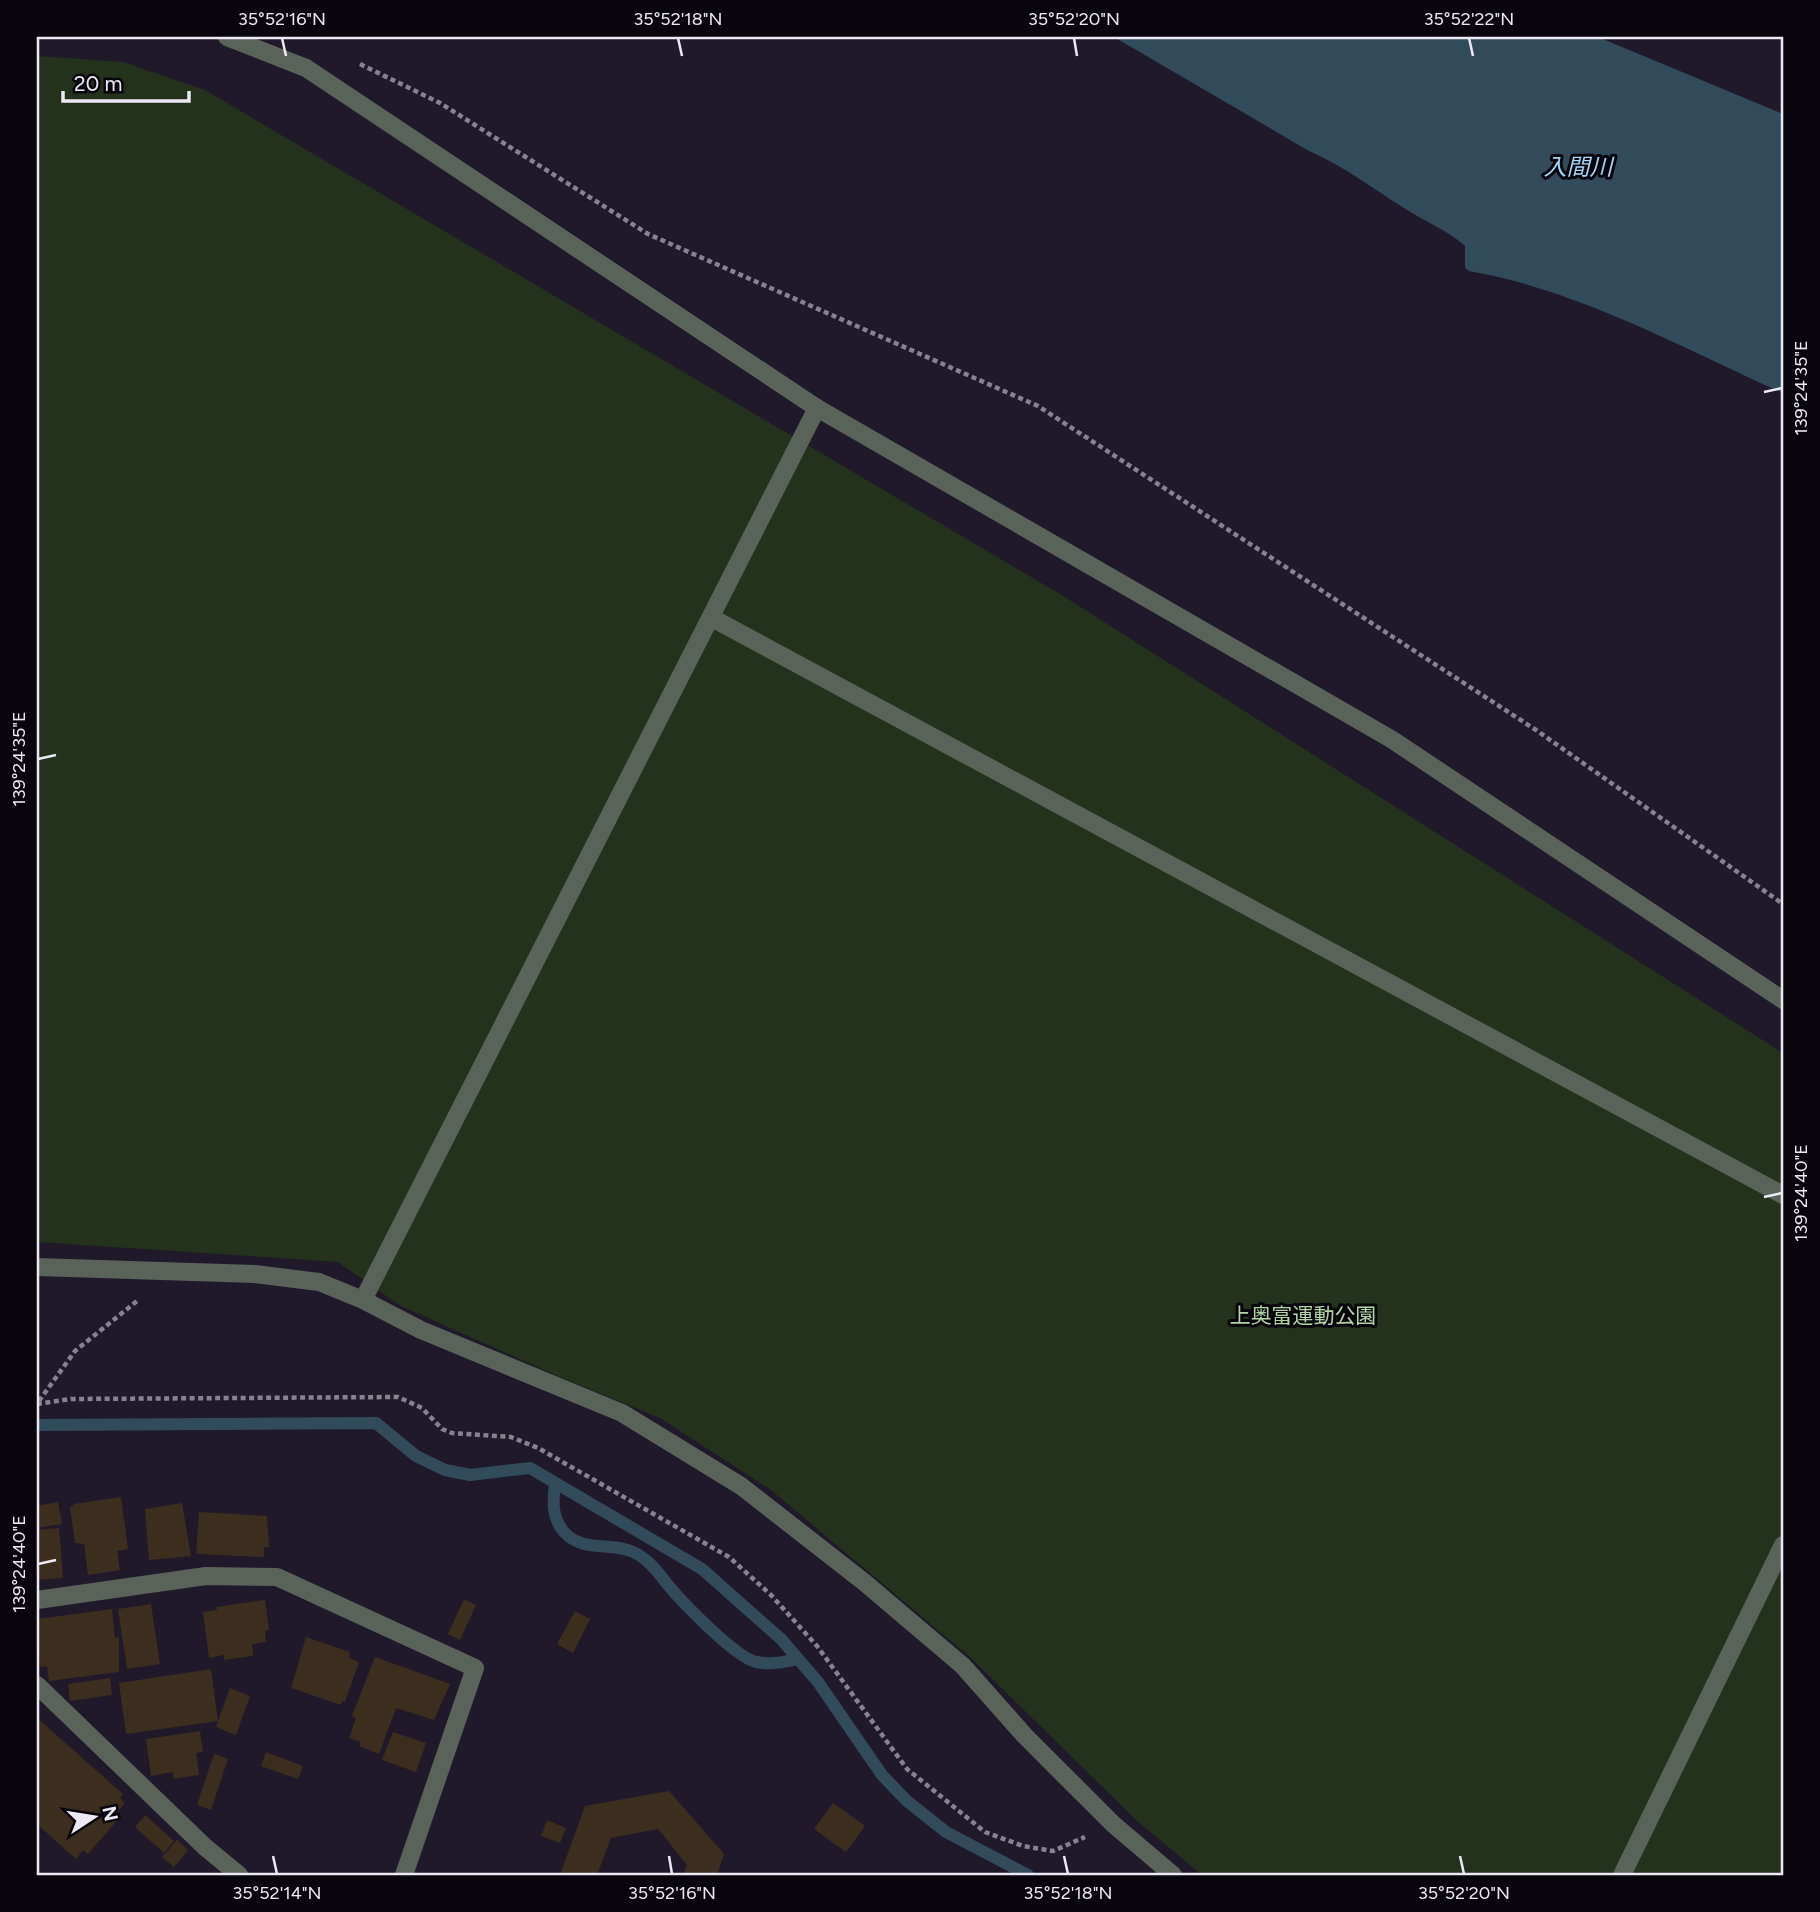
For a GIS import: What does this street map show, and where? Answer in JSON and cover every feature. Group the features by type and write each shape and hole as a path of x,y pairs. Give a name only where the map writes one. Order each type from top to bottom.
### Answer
{"street":[{"path":"227,37 306,68 817,408 1391,739 1783,1000"},
{"path":"363,1300 817,408"},
{"path":"712,618 1783,1195"},
{"path":"37,1266 255,1274 319,1282 363,1300 421,1330 622,1413 741,1486 864,1582 964,1666 1025,1736 1113,1824 1173,1875"},
{"path":"1622,1875 1783,1545"},
{"path":"37,1600 206,1576 277,1577 475,1668 404,1875"},
{"path":"37,1685 205,1847 239,1875"}],"path":[{"path":"353,61 440,103 648,234 1038,406 1536,730 1783,904"},
{"path":"38,1403 75,1351 119,1313 184,1271"},
{"path":"38,1403 71,1399 398,1396 422,1408 442,1429 452,1433 511,1437 538,1448 729,1558 771,1595 817,1646 907,1769 985,1832 1023,1846 1053,1851 1113,1824"}],"green space":[{"name":"上奥富運動公園","path":"37,56 123,62 205,90 1060,594 1783,1053 1783,1875 1202,1875 1136,1820 971,1658 771,1490 660,1418 562,1378 399,1305 338,1262 37,1242"}],"water":[{"name":"入間川","path":"1114,37 1598,37 1783,114 1783,393 1590,306 1510,280 1469,271 1465,268 1465,246 1451,235 1346,170"}],"building":[{"path":"121,1497 128,1549 117,1551 120,1570 88,1575 84,1544 75,1543 70,1508 74,1504"},
{"path":"58,1502 62,1524 37,1528 37,1506"},
{"path":"182,1503 191,1556 149,1560 145,1509"},
{"path":"199,1512 267,1516 269,1547 264,1547 264,1557 196,1554"},
{"path":"59,1528 63,1578 37,1580 37,1530"},
{"path":"464,1599 476,1605 460,1640 448,1634"},
{"path":"265,1600 269,1630 265,1631 266,1642 252,1644 253,1656 224,1660 224,1655 209,1658 203,1612 217,1610 216,1607"},
{"path":"151,1604 160,1664 127,1669 118,1609"},
{"path":"112,1609 115,1638 119,1637 119,1672 49,1681 47,1666 40,1667 37,1619"},
{"path":"575,1611 590,1619 573,1653 557,1644"},
{"path":"306,1637 350,1652 349,1658 359,1662 345,1702 342,1701 341,1705 291,1688"},
{"path":"375,1657 450,1684 434,1720 396,1708 379,1754 359,1746 361,1742 349,1738 356,1718 352,1716"},
{"path":"211,1669 218,1721 126,1734 119,1683"},
{"path":"110,1678 112,1695 70,1701 68,1684"},
{"path":"230,1688 250,1696 236,1735 216,1727"},
{"path":"37,1718 123,1794 120,1798 125,1803 116,1814 120,1817 88,1854 83,1850 76,1859 37,1824"},
{"path":"200,1731 203,1752 196,1753 199,1775 173,1779 173,1772 151,1776 146,1739"},
{"path":"393,1732 426,1743 416,1772 382,1760"},
{"path":"266,1752 303,1766 298,1779 261,1766"},
{"path":"214,1754 228,1759 211,1810 197,1805"},
{"path":"669,1791 724,1854 717,1875 683,1875 687,1865 658,1829 611,1838 597,1875 560,1875 585,1806"},
{"path":"833,1803 865,1826 846,1852 814,1829"},
{"path":"145,1815 174,1841 164,1853 135,1827"},
{"path":"547,1820 566,1828 560,1843 541,1836"},
{"path":"177,1840 188,1850 174,1867 162,1857"}],"waterway":[{"path":"37,1425 376,1423 416,1456 445,1470 470,1475 530,1468 702,1569 781,1639 818,1682 882,1775 907,1801 946,1832 1028,1875"},
{"path":"555,1483 555,1515 560,1527 573,1539 591,1545 621,1548 644,1558 697,1616 747,1658 767,1663 798,1659"}]}
